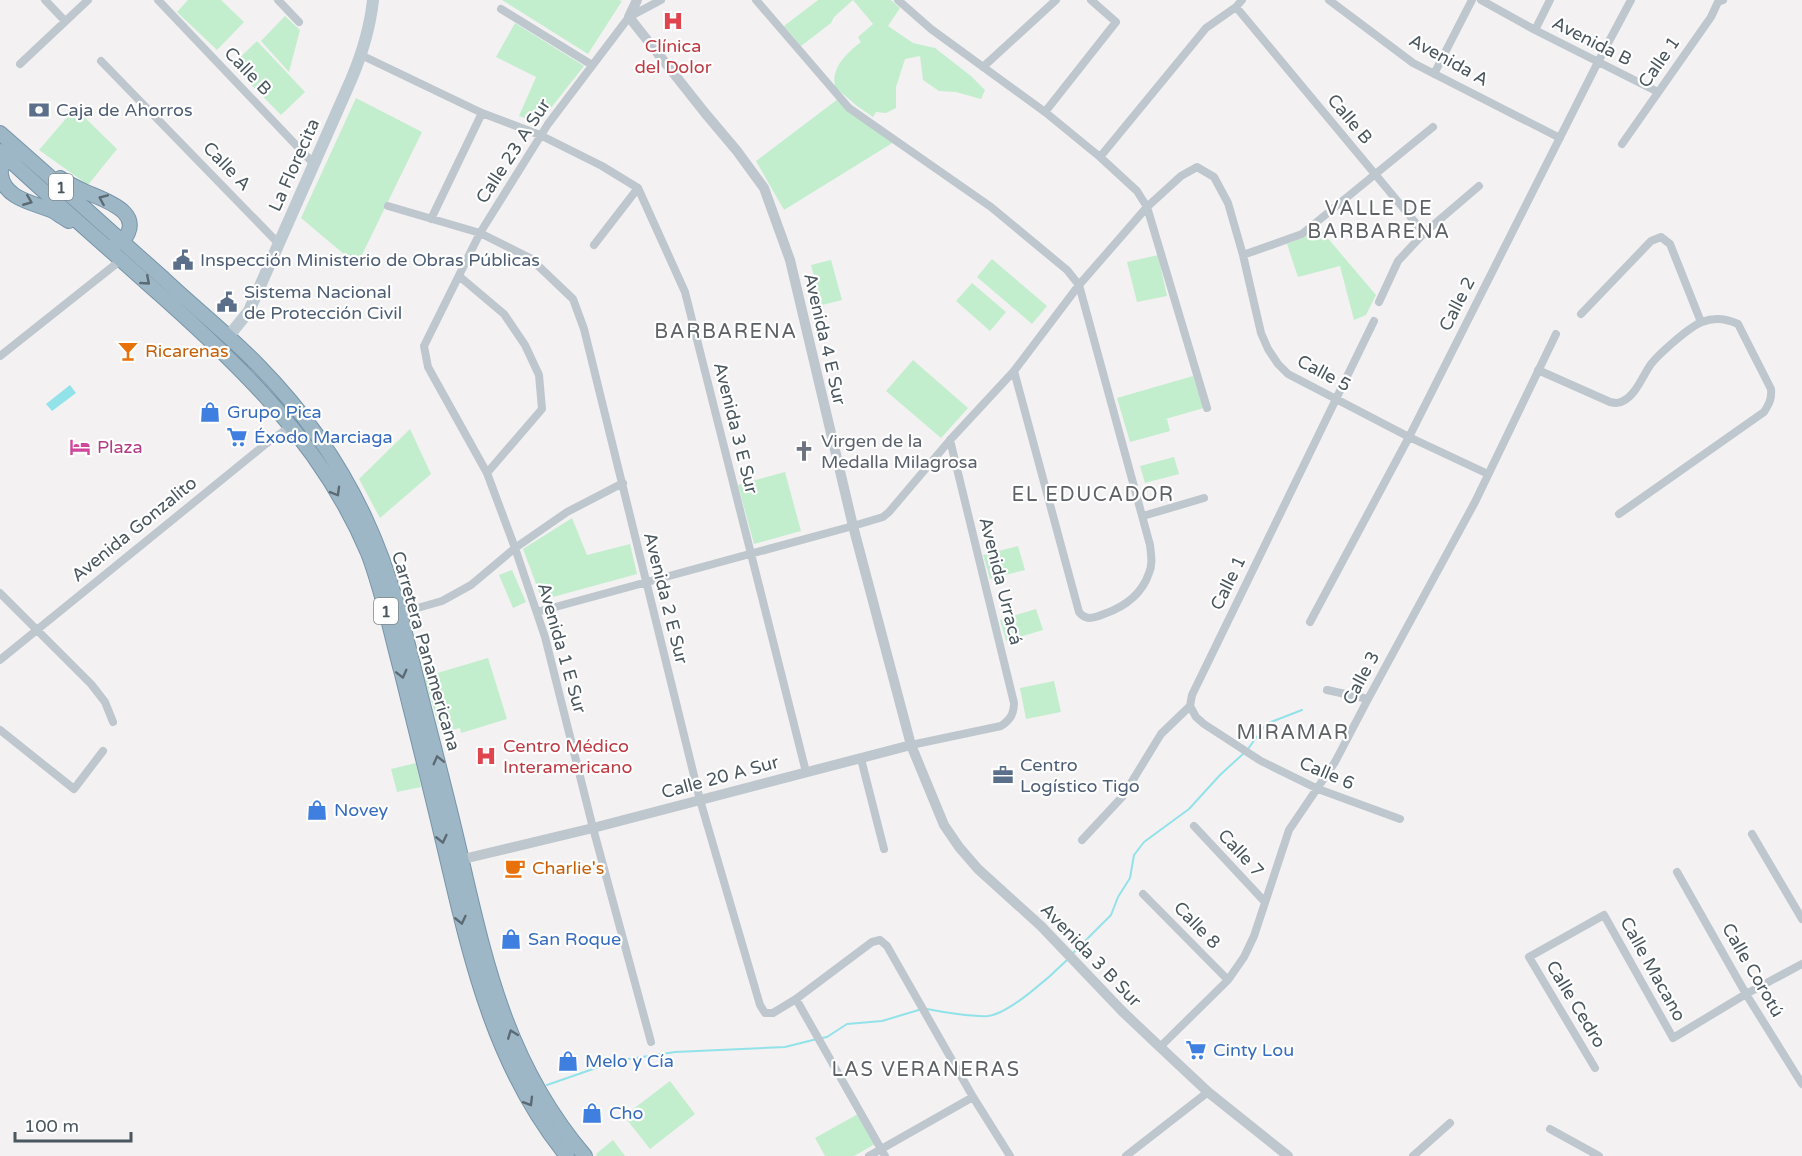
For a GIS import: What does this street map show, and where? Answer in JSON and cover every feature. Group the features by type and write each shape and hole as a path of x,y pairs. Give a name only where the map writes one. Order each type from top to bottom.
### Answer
{"highway":[{"name":"Carretera Panamericana","path":"0,133 257,364 304,417 344,477 376,543 400,613 455,861 465,936 488,1010 511,1069 527,1099 567,1156"},
{"name":"Carretera Panamericana","path":"4,155 256,384 291,426 322,469 351,518 368,554 382,594 455,861 515,1044 545,1103 585,1156"},
{"path":"80,204 16,158 4,155 1,175 3,184 10,192 55,213 108,248"},
{"path":"30,160 73,186 121,209 128,219 129,233 123,242 113,242 46,193"},
{"path":"257,364 290,412 291,426 301,428 307,433 344,477"}],"main road":[{"name":"La Florecita","path":"228,337 249,311 314,165 361,55 371,19 373,0"}],"street":[{"path":"45,0 65,21"},
{"path":"20,64 88,0"},
{"name":"Calle B","path":"158,0 314,165"},
{"path":"278,0 299,22"},
{"path":"629,17 637,0"},
{"name":"Calle 23 A Sur","path":"424,346 480,233 540,135 629,17 661,0"},
{"path":"756,0 849,108 990,207 1067,270 1079,285 1150,545 1152,561 1149,574 1128,603 1120,609 1091,618 1084,617 1078,612 1014,371"},
{"path":"898,0 931,29 1045,112 1124,177 1137,191 1147,207 1208,408"},
{"path":"983,68 1056,0"},
{"path":"1045,112 1116,22 1091,0"},
{"name":"Avenida A","path":"1329,0 1413,63 1560,138"},
{"path":"1434,74 1472,0"},
{"name":"Avenida B","path":"1481,0 1658,92"},
{"path":"1535,30 1550,0"},
{"name":"Calle 2","path":"1310,622 1409,437 1631,0"},
{"name":"Calle 1","path":"1622,144 1711,17 1718,2 1723,0"},
{"path":"1100,157 1206,28 1239,3"},
{"name":"Calle B","path":"1239,3 1251,27 1424,233"},
{"path":"501,9 592,65"},
{"name":"Avenida 4 E Sur","path":"629,17 764,188 790,260 853,526 911,745"},
{"path":"361,55 482,113 540,135 602,166 638,188 594,245"},
{"name":"Calle A","path":"101,61 278,243"},
{"path":"431,219 482,113"},
{"path":"1243,255 1302,234 1433,127"},
{"name":"Calle 5","path":"1147,207 1181,176 1197,167 1214,177 1228,203 1261,333 1278,364 1288,374 1409,437 1488,474"},
{"path":"1379,302 1398,261 1424,233 1479,186"},
{"name":"Avenida 3 E Sur","path":"638,188 685,292 806,772"},
{"name":"Avenida 2 E Sur","path":"388,206 480,233 530,258 573,299 584,329 700,800 760,1005 765,1013 773,1013 796,999"},
{"path":"537,612 853,526 889,513 950,440 1014,371 1079,285 1147,207"},
{"path":"1581,314 1651,240 1661,237 1670,244 1701,322"},
{"path":"0,356 121,260"},
{"path":"459,276 504,314 525,345 539,375 542,409 487,472"},
{"path":"1538,370 1617,403 1625,401 1632,394 1662,351 1701,322 1721,319 1738,324 1771,389 1772,398 1764,412 1619,514"},
{"name":"Calle 1","path":"1082,840 1123,796 1161,734 1190,706 1192,695 1374,321"},
{"name":"Calle 3","path":"1160,1047 1228,980 1244,957 1254,936 1294,819 1318,789 1335,762 1475,502 1556,334"},
{"name":"Avenida 1 E Sur","path":"424,346 428,367 487,472 537,612 651,1042"},
{"name":"Avenida Gonzalito","path":"0,660 291,426"},
{"name":"Avenida Urracá","path":"950,440 1014,704 1012,717 1001,726"},
{"path":"400,613 442,601 471,585 515,548 567,512 622,483"},
{"path":"1143,516 1204,498"},
{"path":"0,593 91,684 105,702 113,722"},
{"path":"1327,690 1368,699"},
{"name":"Calle 6","path":"1190,706 1196,717 1204,724 1251,755 1318,789 1400,819"},
{"name":"Calle 20 A Sur","path":"455,861 593,828 911,745 1001,726"},
{"path":"0,730 74,789 103,751"},
{"name":"Avenida 3 B Sur","path":"911,745 944,825 978,869 1041,926 1123,1012 1208,1092 1288,1156"},
{"path":"861,759 884,849"},
{"name":"Calle 7","path":"1194,826 1265,902"},
{"path":"1752,834 1799,908 1802,919"},
{"name":"Calle Corotú","path":"1677,872 1746,994 1802,1084"},
{"name":"Calle 8","path":"1143,894 1228,980"},
{"name":"Calle Macano","path":"1604,915 1673,1038 1746,994"},
{"name":"Calle Cedro","path":"1595,1068 1529,957 1604,915"},
{"path":"883,1153 796,999 872,942 880,940 886,946 973,1097 1010,1156"},
{"path":"1746,994 1802,964"},
{"path":"1131,1155 1208,1092"},
{"path":"869,1156 883,1153 973,1097"},
{"path":"1413,1156 1450,1123"},
{"path":"1550,1129 1599,1156"}],"green space":[{"path":"188,0 221,0 244,22 217,50 177,12"},
{"path":"502,0 619,0 622,1 588,54"},
{"path":"818,0 853,0 834,17 831,23 801,46 784,26"},
{"path":"853,0 891,0 900,8 888,26 913,43 935,48 971,76 985,90 981,99 956,92 939,91 923,80 920,56 905,59 896,87 896,108 886,113 876,112 873,117 857,106 835,87 834,80 841,61 861,42 858,37 873,24"},
{"path":"285,16 300,30 289,72 261,41"},
{"path":"515,23 584,66 539,123 519,116 536,77 496,57"},
{"path":"257,41 305,92 281,115 232,65"},
{"path":"356,98 422,132 357,265 301,218"},
{"path":"838,99 894,142 784,210 756,161"},
{"path":"75,108 117,149 88,185 39,150"},
{"path":"1320,229 1376,295 1366,315 1354,320 1340,266 1298,277 1287,244"},
{"path":"1158,255 1167,296 1137,302 1127,262"},
{"path":"992,259 1047,306 1032,324 977,277"},
{"path":"831,260 842,300 822,305 811,265"},
{"path":"972,283 1006,312 990,331 956,301"},
{"path":"913,360 968,408 941,438 886,391"},
{"name":"EL EDUCADOR","path":"1193,376 1204,408 1162,420 1167,419 1170,431 1130,442 1117,398"},
{"path":"410,429 431,474 380,518 359,479"},
{"path":"1174,457 1179,474 1145,483 1140,466"},
{"path":"785,472 801,531 754,544 738,485"},
{"path":"572,518 587,555 630,544 637,574 542,600 523,549"},
{"path":"1018,546 1025,570 990,579 983,555"},
{"path":"512,570 526,602 513,608 499,575"},
{"path":"1036,609 1043,630 1006,641 1000,620"},
{"path":"488,658 507,719 461,733 460,728 441,733 424,677"},
{"path":"1054,681 1061,712 1026,719 1020,688"},
{"path":"416,763 421,787 397,792 391,769"},
{"path":"670,1081 695,1114 650,1149 624,1116"},
{"path":"858,1114 875,1144 854,1156 825,1156 815,1138"},
{"path":"613,1140 625,1156 597,1156 596,1154"}],"water":[{"path":"70,385 76,393 52,411 46,404"}],"waterway":[{"path":"1248,749 1266,724 1302,710"},
{"path":"1073,953 1111,915 1118,897 1130,878 1134,855 1144,842 1189,809 1244,753"},
{"path":"927,1009 974,1016 997,1014 1030,993 1067,960"},
{"path":"822,1038 847,1024 882,1021 922,1009"},
{"path":"547,1085 616,1061 675,1052 785,1047 817,1039"}],"place":[{"name":"Clínica del Dolor","path":"673,21"},
{"name":"Caja de Ahorros","path":"39,110"},
{"name":"Inspección Ministerio de Obras Públicas","path":"183,260"},
{"name":"Sistema Nacional de Protección Civil","path":"227,302"},
{"name":"Ricarenas","path":"128,351"},
{"name":"Grupo Pica","path":"210,412"},
{"name":"Éxodo Marciaga","path":"237,437"},
{"name":"Plaza","path":"80,447"},
{"name":"Virgen de la Medalla Milagrosa","path":"804,451"},
{"name":"Centro Médico Interamericano","path":"486,756"},
{"name":"Centro Logístico Tigo","path":"1003,775"},
{"name":"Novey","path":"317,810"},
{"name":"Charlie's","path":"515,868"},
{"name":"San Roque","path":"511,939"},
{"name":"Cinty Lou","path":"1196,1050"},
{"name":"Melo y Cía","path":"568,1061"},
{"name":"Cho","path":"592,1113"}],"district":[{"name":"VALLE DE BARBARENA","path":"1379,220"},
{"name":"BARBARENA","path":"726,331"},
{"name":"EL EDUCADOR","path":"1093,494"},
{"name":"MIRAMAR","path":"1293,732"},
{"name":"LAS VERANERAS","path":"926,1069"}]}
